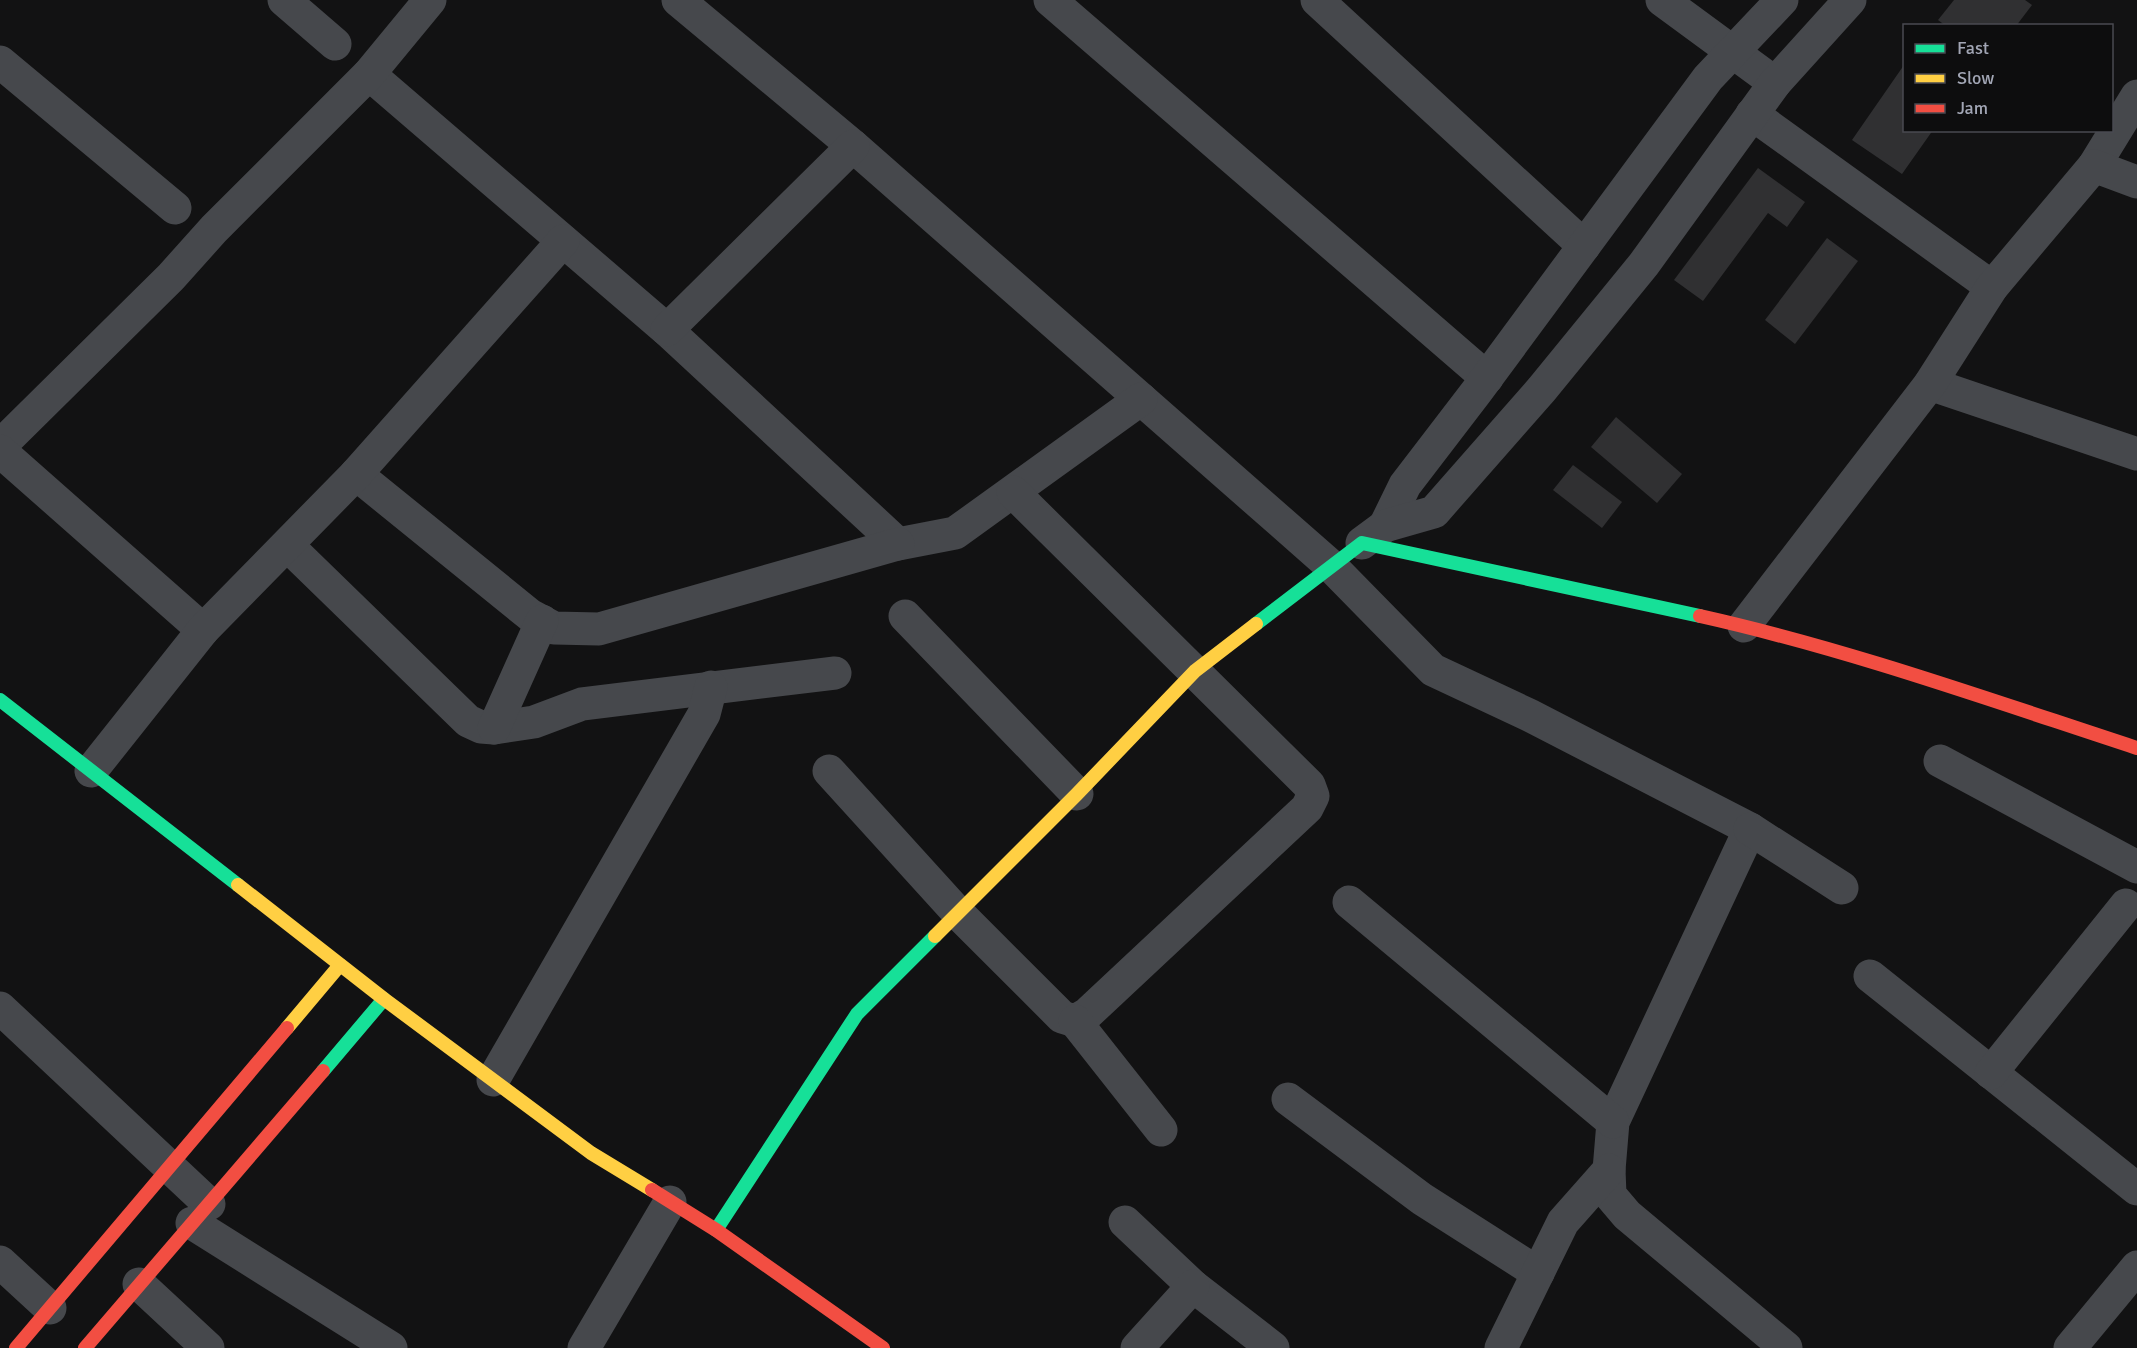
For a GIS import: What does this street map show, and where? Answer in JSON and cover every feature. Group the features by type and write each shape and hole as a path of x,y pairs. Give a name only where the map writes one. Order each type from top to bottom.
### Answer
{"street":[{"path":"284,0 335,44"},
{"path":"0,446 171,277 214,229 369,74 430,0"},
{"path":"678,0 852,146 1331,566 1433,670 1529,715 1749,829 1842,888"},
{"path":"1050,0 1486,378"},
{"path":"1317,0 1584,246"},
{"path":"1662,0 1775,83"},
{"path":"1373,535 1405,485 1708,78 1782,0"},
{"path":"716,1230 857,1014 1077,794 1195,671 1373,535 1434,512 1542,389 1644,264 1775,83 1850,0"},
{"path":"0,62 175,208"},
{"path":"369,74 667,330 898,544"},
{"path":"1744,626 1930,384 1992,287 2094,166 2137,96"},
{"path":"1752,114 1992,287"},
{"path":"667,330 852,146"},
{"path":"2094,166 2137,182"},
{"path":"91,771 203,630 357,474 563,241"},
{"path":"1930,384 2137,454"},
{"path":"357,474 530,615 554,628 599,629 898,544 955,533 1142,399"},
{"path":"0,451 203,630"},
{"path":"1012,492 1309,785 1313,796 1307,808 1087,1014 1075,1021"},
{"path":"1373,535 1744,626 1934,681 2137,748"},
{"path":"287,545 468,721 481,728 534,722 582,704 835,673"},
{"path":"905,616 1077,794"},
{"path":"494,728 542,621"},
{"path":"493,1080 704,714 711,687"},
{"path":"0,700 384,999 591,1153 716,1230 883,1348"},
{"path":"1940,761 2137,867"},
{"path":"829,771 958,913 1062,1017 1075,1021 1161,1130"},
{"path":"1749,829 1613,1122 1609,1170 1610,1195 1627,1215 1786,1348"},
{"path":"1349,902 1613,1122"},
{"path":"1991,1072 2126,905"},
{"path":"16,1348 340,964"},
{"path":"1870,976 2137,1189"},
{"path":"85,1348 384,999"},
{"path":"0,1008 169,1167 201,1214 391,1348"},
{"path":"1288,1099 1422,1199 1538,1273"},
{"path":"1501,1348 1563,1222 1609,1170"},
{"path":"584,1348 670,1202"},
{"path":"1125,1222 1193,1286 1273,1348"},
{"path":"0,1262 50,1308"},
{"path":"2075,1346 2137,1267"},
{"path":"139,1284 208,1348"},
{"path":"1137,1348 1193,1286"}],"building":[{"path":"1954,0 2025,0 2032,5 2018,24 1943,24 1938,20"},
{"path":"1903,66 1903,132 1932,132 1902,174 1852,140"},
{"path":"1758,168 1805,202 1787,227 1768,213 1703,301 1674,280"},
{"path":"1827,238 1858,261 1795,344 1765,320"},
{"path":"1616,417 1682,474 1657,503 1591,447"},
{"path":"1573,465 1622,502 1602,528 1553,490"}],"traffic: fast":[{"path":"1256,624 1362,543 1700,616"},
{"path":"0,700 238,885"},
{"path":"716,1230 857,1014 935,936"},
{"path":"323,1071 384,999"}],"traffic: slow":[{"path":"935,936 1077,794 1195,671 1256,624"},
{"path":"238,885 384,999 591,1153 652,1190"},
{"path":"287,1028 340,965"}],"traffic: jam":[{"path":"1700,616 1865,660 2137,748"},
{"path":"16,1348 287,1028"},
{"path":"85,1348 323,1071"},
{"path":"652,1190 716,1230 883,1348"}]}
